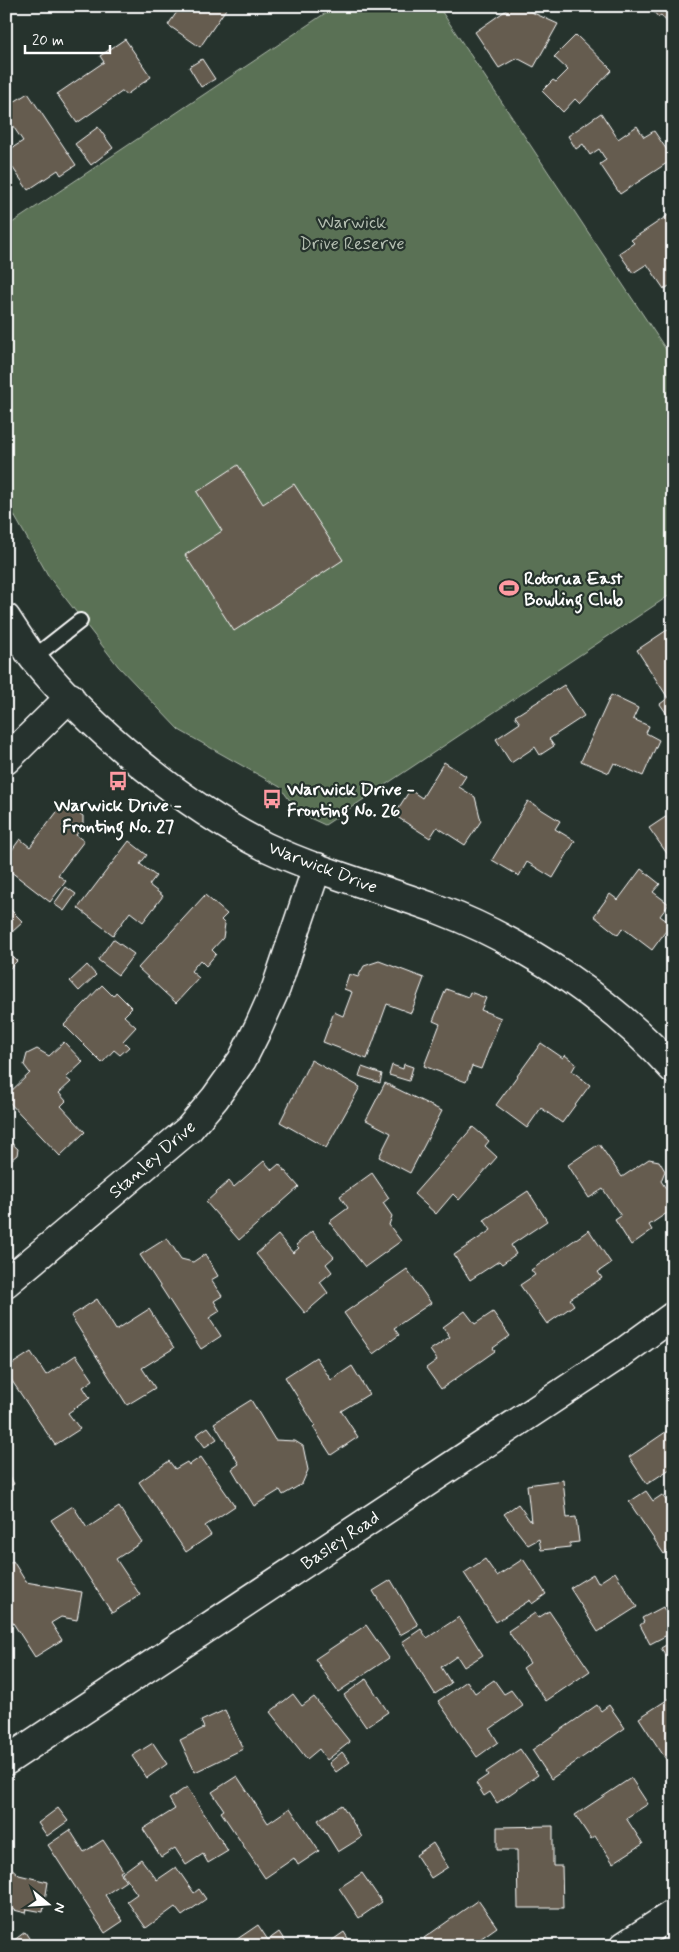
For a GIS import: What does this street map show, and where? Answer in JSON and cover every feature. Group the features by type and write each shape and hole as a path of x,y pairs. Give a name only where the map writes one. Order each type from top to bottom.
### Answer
{"street":[{"name":"Warwick Drive","path":"6,618 33,658 70,697 121,747 182,796 267,847 317,867 443,911 516,944 544,960 578,986 645,1041 673,1069"},
{"path":"6,760 70,697"},
{"name":"Stanley Drive","path":"6,1283 189,1129 215,1098 242,1060 263,1019 276,988 317,867"},
{"name":"Basley Road","path":"6,1761 622,1353 673,1316"},
{"path":"624,1946 673,1914"}],"lane":[{"path":"33,658 80,622"}],"green space":[{"name":"Warwick Drive Reserve","path":"336,6 438,6 673,360 673,593 325,825 299,813 280,787 179,730 118,666 49,577 10,508 6,498 6,227"}],"building":[{"path":"181,6 228,6 200,47 168,25"},
{"path":"508,6 518,6 558,24 534,67 517,58 499,68 475,32 505,11"},
{"path":"649,6 673,6 673,29 661,15 658,17"},
{"path":"576,35 612,70 580,104 575,99 563,112 542,91 553,80 556,82 568,70 554,57"},
{"path":"125,39 151,77 126,95 123,91 77,123 57,94 104,62 100,56"},
{"path":"202,59 215,79 201,87 189,67"},
{"path":"28,93 76,165 61,175 58,170 28,190 6,158 6,152 23,141 6,116 6,107"},
{"path":"601,113 618,139 637,126 644,137 654,131 673,159 620,194 600,164 606,160 599,149 590,155 583,144 576,149 568,136"},
{"path":"98,127 113,148 91,165 75,144"},
{"path":"673,212 673,284 664,289 647,264 633,273 619,253 634,243 631,240"},
{"path":"238,465 263,504 294,484 343,560 234,631 185,555 222,531 197,492"},
{"path":"673,626 673,723 660,704 668,698 637,650"},
{"path":"564,685 584,716 549,739 554,746 540,755 535,747 511,763 496,739 520,723 515,716"},
{"path":"611,695 638,708 633,719 649,726 646,733 659,740 643,776 614,763 609,773 581,761"},
{"path":"444,762 466,776 459,787 475,797 481,821 465,845 437,827 430,838 394,815 410,790 422,798"},
{"path":"528,801 560,821 555,829 575,841 553,878 527,862 519,876 492,860"},
{"path":"70,806 83,816 83,826 76,835 84,841 58,875 66,881 50,902 6,868 6,858 20,839 30,847 60,808"},
{"path":"673,812 673,862 649,828"},
{"path":"129,841 147,855 140,864 156,876 149,885 163,896 143,922 130,912 113,935 78,908"},
{"path":"641,869 660,884 653,892 669,904 660,916 671,924 652,950 623,928 618,935 594,916 610,894 618,900"},
{"path":"66,887 76,894 64,911 54,904"},
{"path":"205,895 227,914 221,920 225,924 223,938 212,950 216,954 206,966 200,960 191,971 199,978 176,1003 138,968"},
{"path":"6,905 23,922 11,933 9,953 17,961 6,972"},
{"path":"113,939 134,954 118,975 98,960"},
{"path":"379,961 424,978 411,1013 387,1004 367,1059 323,1042 334,1012 343,1016 352,992 344,989 349,974 358,977 364,966"},
{"path":"87,965 96,975 79,991 70,981"},
{"path":"102,985 113,996 116,992 132,1008 124,1016 136,1027 123,1041 129,1047 120,1055 114,1050 102,1063 64,1025"},
{"path":"446,989 468,997 470,992 486,998 481,1010 501,1018 481,1069 472,1066 466,1082 424,1066 440,1024 433,1021"},
{"path":"64,1042 83,1062 66,1078 71,1082 59,1093 66,1101 61,1106 85,1132 60,1156 6,1099 6,1096 30,1073 24,1065 27,1054 37,1049 49,1056"},
{"path":"541,1043 563,1058 565,1055 576,1064 572,1071 590,1085 562,1123 541,1108 527,1128 496,1105"},
{"path":"311,1060 360,1087 326,1148 280,1122"},
{"path":"404,1064 413,1067 409,1081 389,1075 392,1065 403,1069"},
{"path":"362,1067 382,1074 380,1083 359,1076"},
{"path":"385,1083 442,1111 410,1173 379,1157 391,1133 366,1120"},
{"path":"473,1127 489,1141 485,1146 497,1157 459,1200 453,1194 436,1214 414,1194"},
{"path":"6,1138 18,1149 17,1155 6,1164"},
{"path":"599,1144 622,1177 649,1159 659,1161 665,1171 661,1181 673,1199 673,1209 649,1225 652,1230 631,1245 615,1220 621,1216 603,1189 589,1198 568,1165"},
{"path":"264,1161 272,1170 279,1164 299,1187 239,1240 206,1202 229,1181 234,1187"},
{"path":"372,1173 389,1198 383,1203 392,1216 389,1225 401,1241 365,1267 329,1222 348,1208 340,1196"},
{"path":"528,1191 547,1221 511,1245 516,1254 502,1264 499,1261 470,1280 454,1255 491,1230 484,1220"},
{"path":"589,1230 611,1263 598,1272 602,1278 570,1299 574,1305 547,1324 520,1285 535,1275 531,1270"},
{"path":"312,1231 334,1257 326,1264 332,1272 320,1282 328,1293 305,1313 256,1254 278,1235 293,1253 299,1248 296,1245"},
{"path":"167,1238 181,1259 193,1262 205,1254 218,1276 211,1280 222,1296 214,1301 220,1311 209,1318 221,1336 201,1349 140,1255"},
{"path":"407,1269 431,1303 394,1328 399,1335 373,1354 344,1313"},
{"path":"97,1299 116,1330 149,1309 174,1348 142,1368 155,1388 127,1405 71,1316"},
{"path":"465,1311 475,1324 493,1312 510,1336 493,1348 495,1351 441,1389 426,1368 437,1360 430,1350 450,1337 443,1327"},
{"path":"31,1352 46,1375 76,1355 93,1380 83,1387 90,1398 68,1413 80,1429 55,1445 6,1372 6,1368"},
{"path":"316,1357 331,1380 352,1366 369,1394 341,1411 358,1437 331,1455 285,1377"},
{"path":"251,1400 275,1440 295,1441 303,1446 308,1470 302,1484 283,1495 280,1490 254,1506 232,1469 239,1464 214,1423"},
{"path":"208,1427 217,1439 205,1447 196,1435"},
{"path":"673,1427 673,1467 647,1484 629,1457"},
{"path":"201,1457 235,1506 205,1526 211,1535 186,1552 139,1482 169,1461 175,1469 187,1462 189,1465"},
{"path":"6,1469 14,1484 6,1488"},
{"path":"563,1480 567,1518 576,1517 579,1542 570,1543 570,1547 541,1550 539,1539 528,1545 504,1514 518,1504 531,1522 527,1485"},
{"path":"646,1491 653,1501 662,1495 673,1510 673,1548 664,1554 629,1502"},
{"path":"73,1506 87,1528 119,1507 142,1542 116,1559 140,1595 112,1613 51,1520"},
{"path":"485,1559 497,1576 523,1559 546,1594 532,1604 530,1600 496,1622 464,1573"},
{"path":"13,1561 26,1582 82,1592 77,1620 61,1617 51,1623 62,1640 35,1657 6,1612 6,1566"},
{"path":"615,1572 637,1607 598,1632 570,1588 593,1574 598,1583"},
{"path":"391,1580 418,1625 400,1635 373,1591"},
{"path":"663,1607 673,1626 673,1632 650,1644 640,1625 644,1622 642,1618"},
{"path":"549,1611 590,1671 546,1701 523,1668 530,1663 508,1631 535,1613 538,1618"},
{"path":"459,1617 483,1655 464,1667 457,1656 441,1667 451,1683 435,1694 402,1642 421,1629 427,1638"},
{"path":"366,1625 389,1658 338,1692 315,1659"},
{"path":"673,1641 673,1666 661,1648"},
{"path":"366,1679 388,1712 366,1727 344,1695"},
{"path":"494,1680 504,1694 511,1690 523,1706 490,1729 498,1742 477,1757 438,1701 467,1681 475,1693"},
{"path":"293,1694 302,1706 314,1697 350,1742 327,1760 319,1749 307,1759 270,1712"},
{"path":"673,1696 673,1761 669,1764 639,1718"},
{"path":"597,1705 601,1711 609,1705 625,1728 551,1779 532,1750"},
{"path":"225,1710 243,1749 195,1772 180,1740 204,1728 201,1721"},
{"path":"153,1743 167,1764 147,1778 132,1756"},
{"path":"520,1749 538,1775 497,1803 490,1792 484,1796 476,1783 488,1775 486,1772"},
{"path":"342,1752 350,1762 336,1772 329,1763"},
{"path":"237,1776 268,1823 290,1808 319,1851 298,1865 294,1858 265,1878 221,1812 224,1810 212,1792"},
{"path":"631,1778 648,1804 626,1818 643,1844 613,1863 595,1836 591,1839 575,1815"},
{"path":"187,1787 228,1851 208,1863 203,1854 186,1865 175,1848 161,1857 143,1829 175,1809 169,1799"},
{"path":"342,1805 362,1837 338,1852 318,1820"},
{"path":"58,1808 68,1821 47,1836 38,1823"},
{"path":"553,1826 553,1866 562,1866 563,1908 518,1908 517,1850 497,1850 497,1827"},
{"path":"70,1830 84,1852 103,1840 123,1870 120,1872 126,1881 105,1895 123,1921 105,1933 48,1845"},
{"path":"433,1843 448,1867 431,1878 416,1855"},
{"path":"141,1859 157,1880 176,1867 194,1893 199,1889 206,1899 182,1916 175,1907 146,1928 127,1901 137,1894 122,1873"},
{"path":"6,1863 19,1875 48,1882 43,1912 27,1909 26,1913 6,1908"},
{"path":"362,1873 382,1902 359,1918 339,1888"},
{"path":"478,1900 497,1927 470,1946 429,1946 424,1938"},
{"path":"258,1925 268,1940 279,1932 288,1946 227,1946"},
{"path":"25,1932 34,1946 10,1946 9,1944"},
{"path":"344,1932 353,1946 324,1946"},
{"path":"374,1939 378,1946 364,1946"}],"place":[{"name":"Rotorua East Bowling Club","path":"509,588"},
{"name":"Warwick Drive - Fronting No. 27","path":"118,781"},
{"name":"Warwick Drive - Fronting No. 26","path":"272,799"}]}
